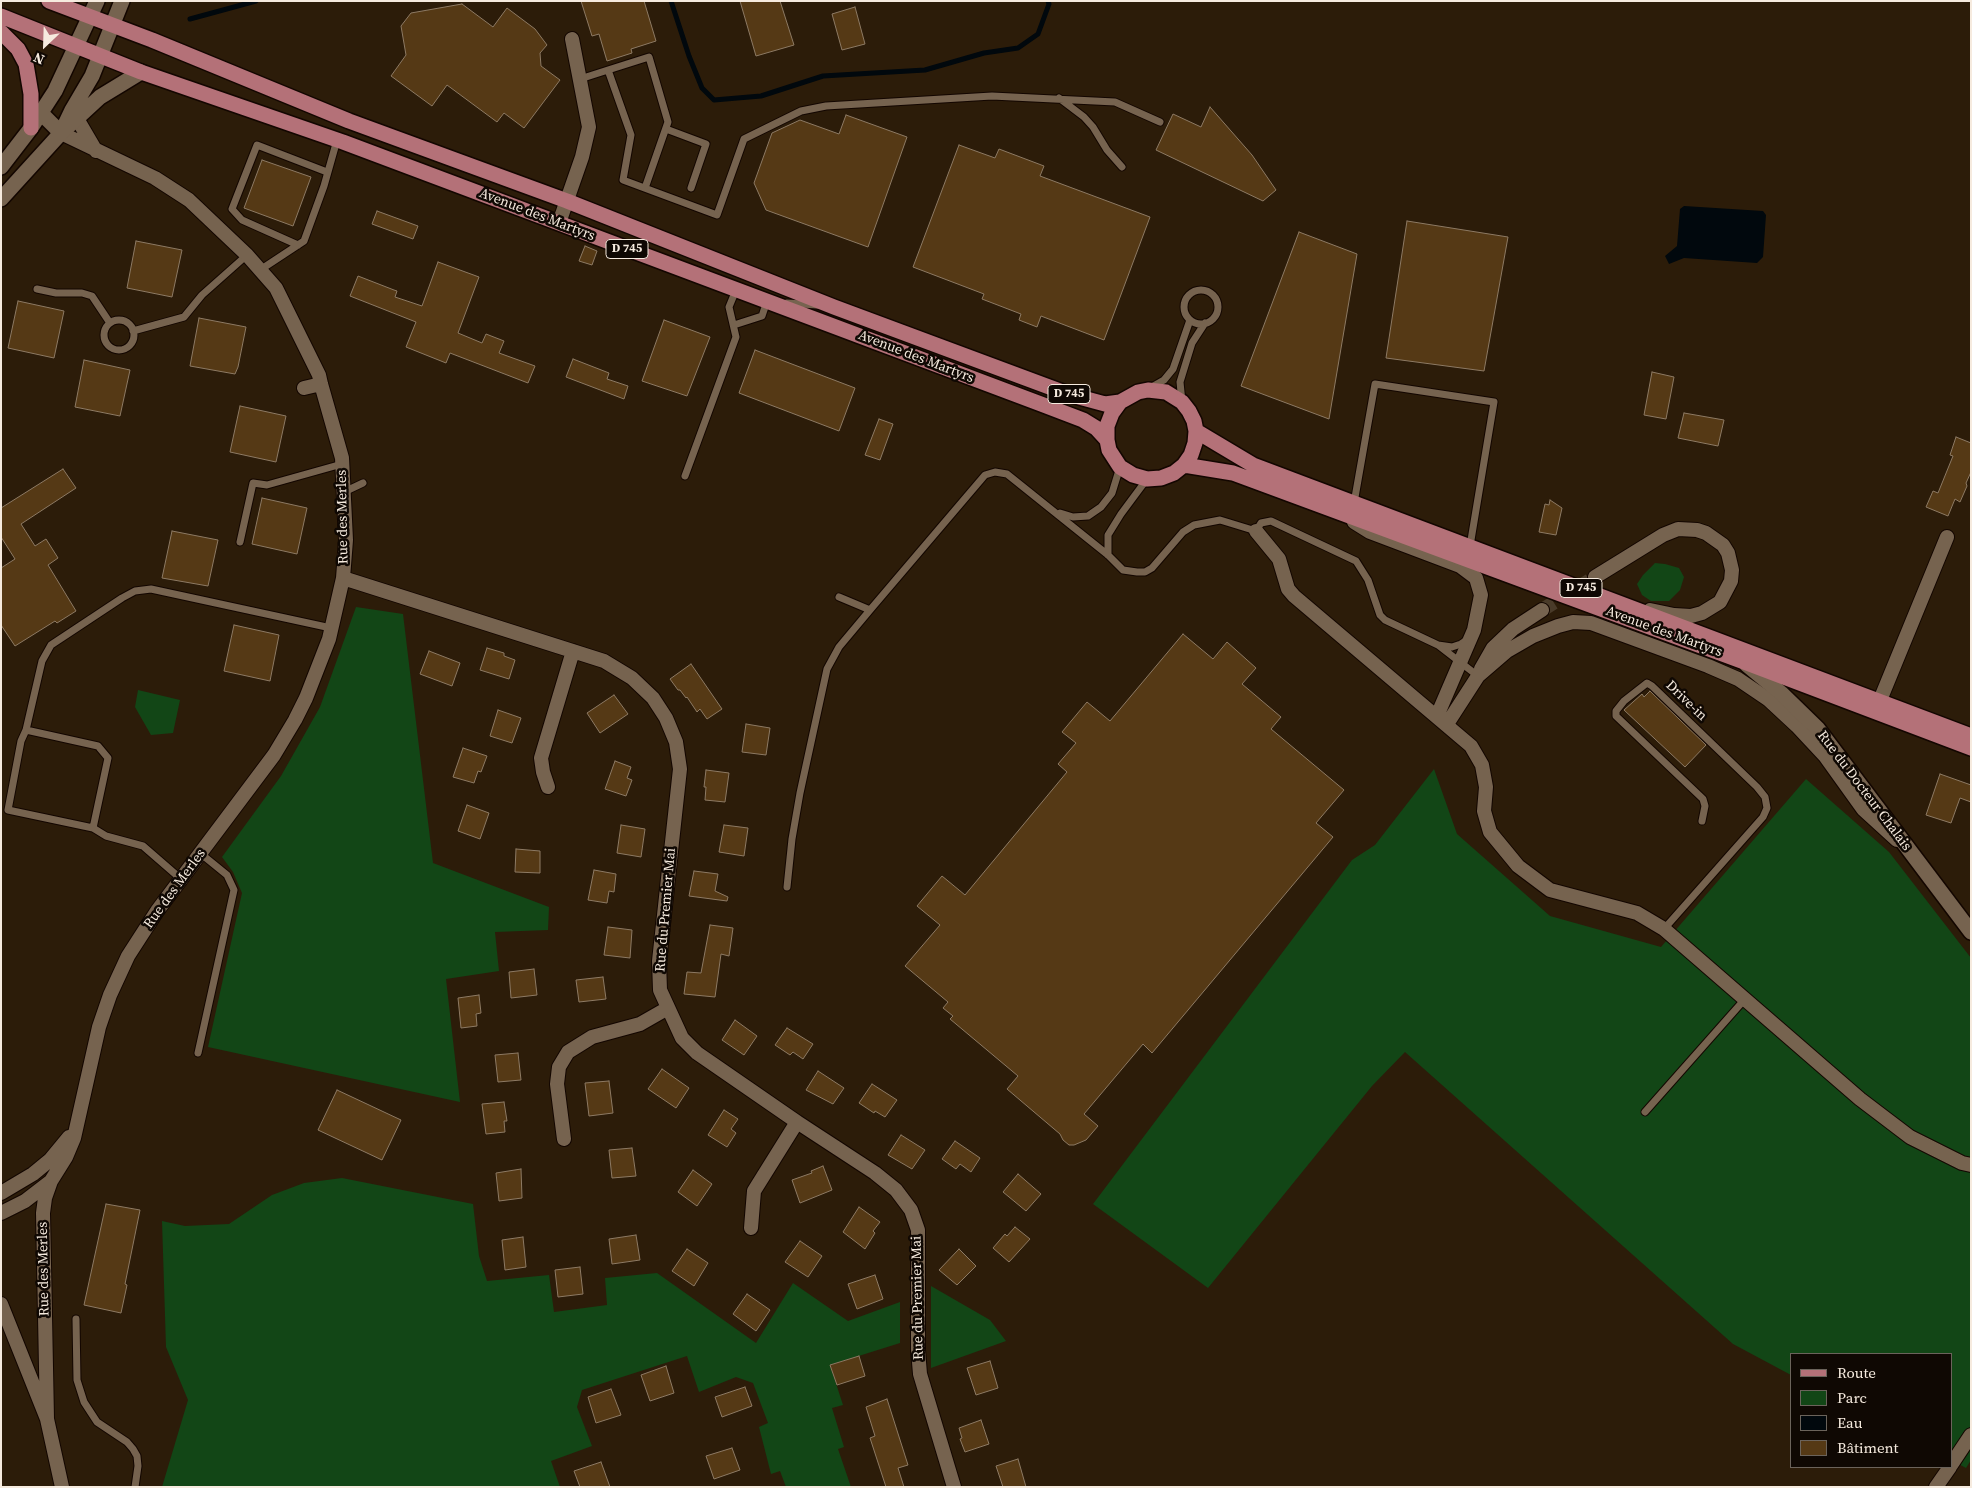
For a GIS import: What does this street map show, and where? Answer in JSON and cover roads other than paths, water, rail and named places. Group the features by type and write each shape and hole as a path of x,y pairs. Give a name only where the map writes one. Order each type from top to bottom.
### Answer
{"main road":[{"name":"D 745","path":"49,1 114,25"},
{"path":"1,167 31,128 55,91 97,1"},
{"path":"1,199 75,115 114,25 122,1"},
{"name":"D 745","path":"1,16 101,56"},
{"name":"Avenue des Martyrs","path":"114,25 349,121 567,201 834,307 1068,394 1106,404 1120,402"},
{"path":"1,32 18,49 26,64 31,94 31,128"},
{"name":"Avenue des Martyrs","path":"101,56 141,72 336,140 1083,420 1096,428 1106,440"},
{"path":"75,115 141,72"},
{"path":"41,113 61,133"},
{"path":"1148,390 1166,392 1182,402 1189,410 1196,432 1195,443 1191,455 1174,473 1161,478 1147,479 1133,475 1120,467 1109,450 1106,440 1107,426 1112,413 1120,402 1129,395 1148,390"},
{"name":"Avenue des Martyrs","path":"1196,432 1252,465 1619,603 1878,706 1971,748"},
{"name":"Avenue des Martyrs","path":"1184,464 1233,473 1744,662 1971,736"},
{"name":"Rue du Docteur Chalais","path":"1744,662 1781,693 1818,729 1971,932"}],"street":[{"path":"559,223 582,156 589,128 572,39"},
{"path":"75,115 96,151"},
{"name":"Rue des Merles","path":"47,1419 43,1212 45,1198 51,1181 66,1157 77,1127 99,1027 110,995 128,956 157,911 274,755 295,720 306,698 331,628 343,578 346,540 342,464 322,384 276,288 247,255 189,200 155,178 61,133"},
{"path":"304,388 322,384"},
{"path":"1336,511 1370,532 1460,566 1476,578 1481,595 1477,620 1460,662 1442,720"},
{"path":"1595,577 1663,535 1678,529 1697,530 1706,533 1715,538 1728,552 1731,561 1731,581 1720,602 1707,611 1691,616 1674,615 1619,603"},
{"path":"1256,531 1279,559 1288,588 1294,596 1471,746 1482,765 1486,787 1484,811 1490,832 1518,866 1550,890 1637,913 1664,929 1860,1099 1910,1137 1971,1165"},
{"path":"1878,706 1947,537"},
{"name":"Rue du Premier Mai","path":"343,578 604,661 632,678 653,698 666,718 676,742 680,769 659,961 660,990 682,1038 697,1054 875,1173 896,1190 911,1210 918,1230 918,1350 920,1374 954,1487"},
{"path":"1478,676 1484,661 1493,648 1513,629 1542,610"},
{"path":"1442,720 1478,676 1507,651 1533,636 1573,622 1591,623 1708,666 1738,680 1770,700 1824,756 1863,809 1913,856"},
{"path":"548,787 541,758 573,651"},
{"path":"564,1138 556,1084 559,1067 568,1052 592,1037 640,1024 668,1008"},
{"path":"751,1228 754,1191 797,1122"},
{"name":"Rue des Merles","path":"1,1193 8,1185 33,1174 50,1160 77,1127"},
{"path":"1,1213 25,1202 51,1181"},
{"path":"8,1185 25,1202 43,1212"},
{"name":"Rue des Merles","path":"1,1304 47,1419 62,1487"},
{"path":"1952,1463 1971,1435"},
{"path":"1936,1487 1949,1468"}],"lane":[{"path":"580,79 649,57 668,122 644,188"},
{"path":"608,70 632,135 623,180 717,215 744,139 801,111 826,106 992,96 1059,98 1115,102 1160,122"},
{"path":"1059,98 1084,117 1093,127 1107,150 1122,167"},
{"path":"666,129 706,144 691,188"},
{"path":"260,270 304,241 336,140"},
{"path":"298,245 242,220 232,209 258,145 327,172"},
{"path":"133,331 184,317 202,295 247,255"},
{"path":"37,290 56,294 82,293 92,296 110,323"},
{"path":"685,476 736,337 730,307 736,290"},
{"path":"1202,290 1212,295 1217,304 1216,315 1212,320 1197,324 1190,320 1185,313 1184,302 1191,293 1202,290"},
{"path":"734,325 762,316 767,301 834,307"},
{"path":"116,320 126,322 133,331 133,339 123,349 113,348 106,342 106,328 116,320"},
{"path":"1148,390 1164,380 1172,369 1190,320"},
{"path":"1182,402 1180,382 1186,360 1192,343 1205,323"},
{"path":"1354,503 1375,384 1494,402 1470,546"},
{"path":"240,542 254,483 267,485 342,464"},
{"path":"1055,512 1073,517 1088,516 1101,507 1112,493 1120,467"},
{"path":"787,887 792,838 800,793 828,669 839,647 985,475 996,472 1007,474 1108,555 1122,570 1146,572 1152,568 1183,532 1194,525 1220,520 1256,531 1261,523 1271,521 1356,561 1368,580 1380,615 1385,620 1438,645 1478,676"},
{"path":"1108,555 1108,535 1147,479"},
{"path":"344,492 363,483"},
{"path":"181,879 143,846 106,836 93,828 8,810 21,741 26,730 42,660 51,645 135,591 151,589 331,628"},
{"path":"840,597 870,610"},
{"path":"1438,645 1452,647 1462,644 1472,636"},
{"name":"Drive-in","path":"1664,929 1763,817 1767,808 1765,797 1757,786 1652,686 1647,684 1624,701 1616,711 1616,716 1702,799 1706,806 1702,820"},
{"path":"26,730 98,746 108,758 93,828"},
{"path":"198,1053 234,890 228,875 200,853"},
{"path":"1645,1112 1745,999"},
{"path":"76,1319 77,1380 84,1402 97,1422 127,1442 133,1449 137,1456 138,1466 135,1487"}],"water":[{"path":"1684,206 1763,211 1766,215 1763,257 1757,263 1684,258 1669,264 1665,256 1677,246 1680,209"}],"waterway":[{"path":"190,19 256,1"},
{"path":"671,1 689,56 702,88 714,100 761,96 823,76 925,70 984,53 1018,48 1038,34 1049,4 1048,1"}],"tunnel":[{"path":"1542,610 1595,577"}]}
